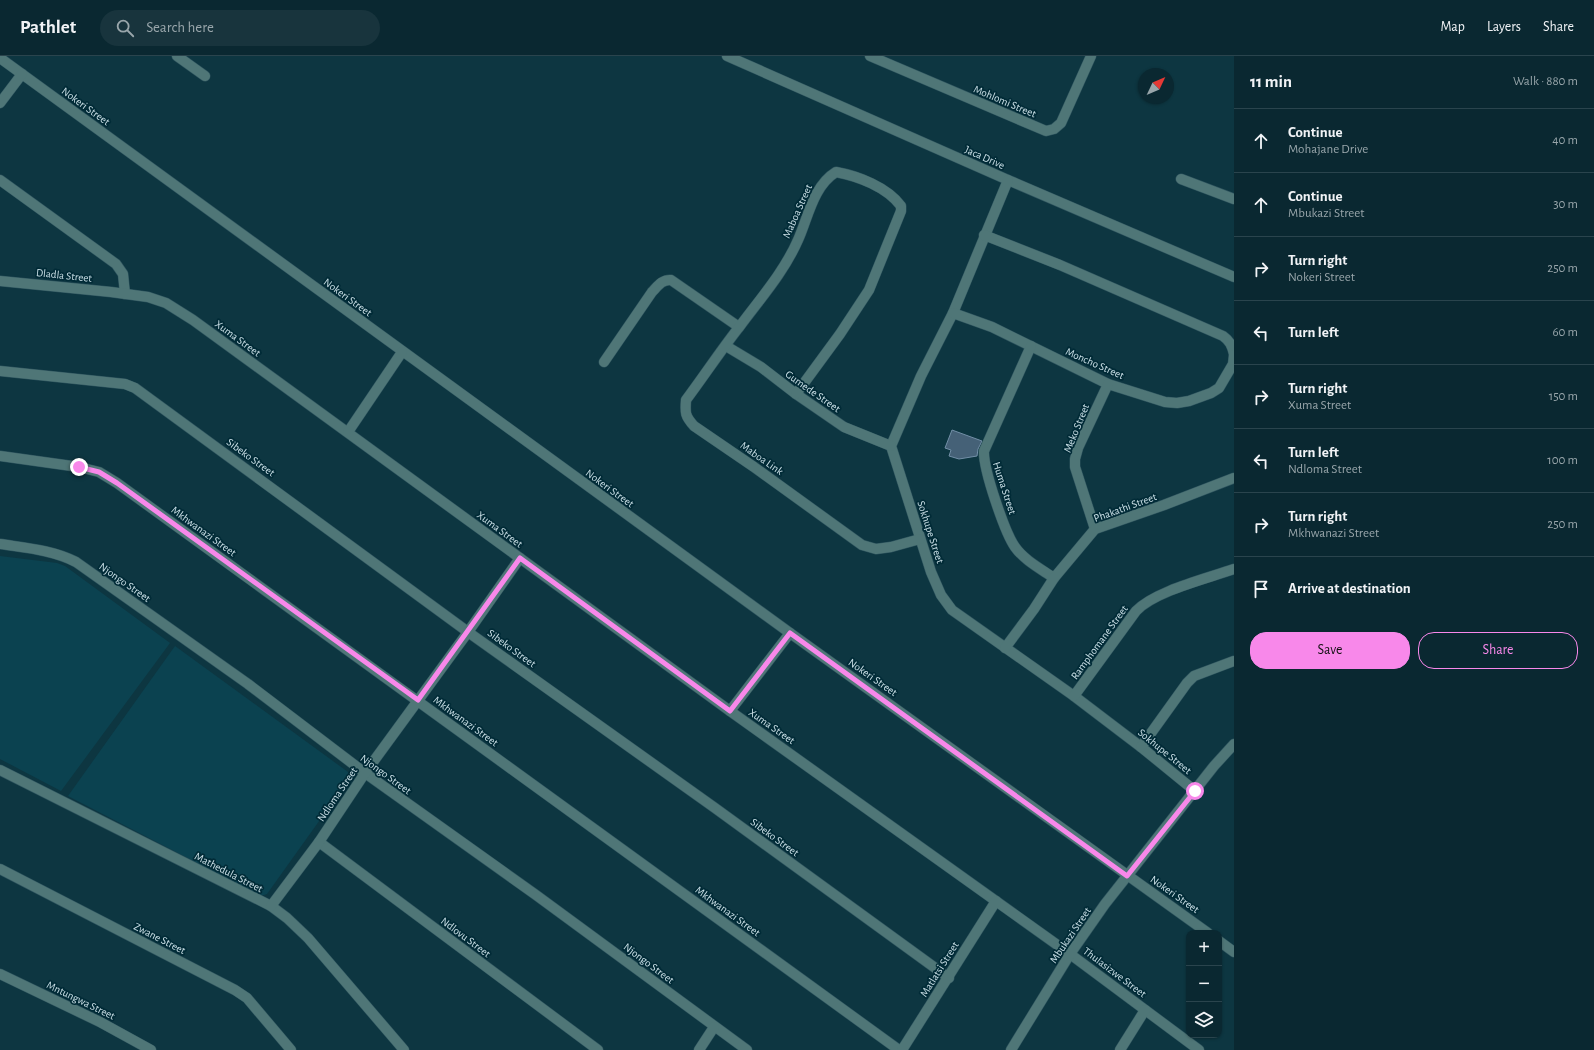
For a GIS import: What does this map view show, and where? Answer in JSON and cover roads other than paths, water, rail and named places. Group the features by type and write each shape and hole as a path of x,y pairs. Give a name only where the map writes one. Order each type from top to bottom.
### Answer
{"street":[{"path":"178,56 205,76"},
{"name":"Jaca Drive","path":"727,56 1008,180 1234,277"},
{"name":"Mohlomi Street","path":"870,56 1046,131 1054,129 1061,123 1087,57"},
{"name":"Nokeri Street","path":"0,58 402,352 1204,930"},
{"path":"0,103 22,74"},
{"name":"Maboa Street","path":"739,327 758,304 782,269 797,242 821,186 828,177 836,172 845,174 873,185 893,196 898,201 901,206 901,211 869,290 840,334 796,394"},
{"path":"1181,179 1234,199"},
{"path":"0,180 116,264 123,274 125,294"},
{"path":"892,446 921,376 953,313 1008,180"},
{"name":"Moncho Street","path":"953,313 992,328 1108,384 1165,402 1177,403 1189,401 1211,393 1219,388 1233,364 1234,354 1232,346 1229,340 1223,336 1060,265 984,235"},
{"path":"604,362 652,292 661,282 667,279 671,280 739,327"},
{"name":"Dladla Street","path":"0,280 125,294"},
{"name":"Xuma Street","path":"125,294 148,297 166,303 186,316 348,432 730,711 996,901"},
{"name":"Maboa Link","path":"739,327 686,400 685,412 687,418 694,426 754,467 862,545 876,549 891,547 920,539"},
{"name":"Gumede Street","path":"726,346 761,367 796,394 844,427 892,446"},
{"name":"Huma Street","path":"1031,346 984,451 984,459 989,479 1005,525 1016,548 1024,556 1054,578"},
{"path":"348,432 402,352"},
{"name":"Sibeko Street","path":"0,371 124,384 135,388 468,632 715,808 949,978"},
{"name":"Meko Street","path":"1095,529 1078,478 1075,459 1078,448 1108,384"},
{"name":"Sokhupe Street","path":"892,446 931,572 941,595 952,610 1074,696 1141,747 1195,791"},
{"name":"Mkhwanazi Street","path":"0,456 79,467 99,472 110,478 901,1050"},
{"name":"Phakathi Street","path":"1005,648 1034,609 1054,578 1095,529 1164,505 1234,478"},
{"name":"Njongo Street","path":"0,544 54,553 66,556 76,562 248,684 365,774 542,900 747,1050"},
{"name":"Ndloma Street","path":"271,906 319,842 365,774 520,558"},
{"name":"Ramphomane Street","path":"1074,696 1136,611 1142,605 1160,595 1234,569"},
{"path":"730,711 790,633"},
{"path":"1141,747 1187,683 1194,676 1234,661"},
{"name":"Mbukazi Street","path":"1011,1050 1070,954 1105,904 1234,744"},
{"name":"Mathedula Street","path":"0,770 271,906 287,918 308,938 404,1050"},
{"name":"Ndlovu Street","path":"319,842 598,1050"},
{"name":"Zwane Street","path":"0,869 236,990 246,998 291,1050"},
{"name":"Matlatsi Street","path":"901,1050 949,978 996,901"},
{"name":"Thulasizwe Street","path":"996,901 1199,1050"},
{"path":"1222,943 1234,952"},
{"name":"Mntungwa Street","path":"0,974 100,1022 151,1050"},
{"path":"1120,1050 1145,1010"},
{"path":"699,1050 714,1027"}]}
